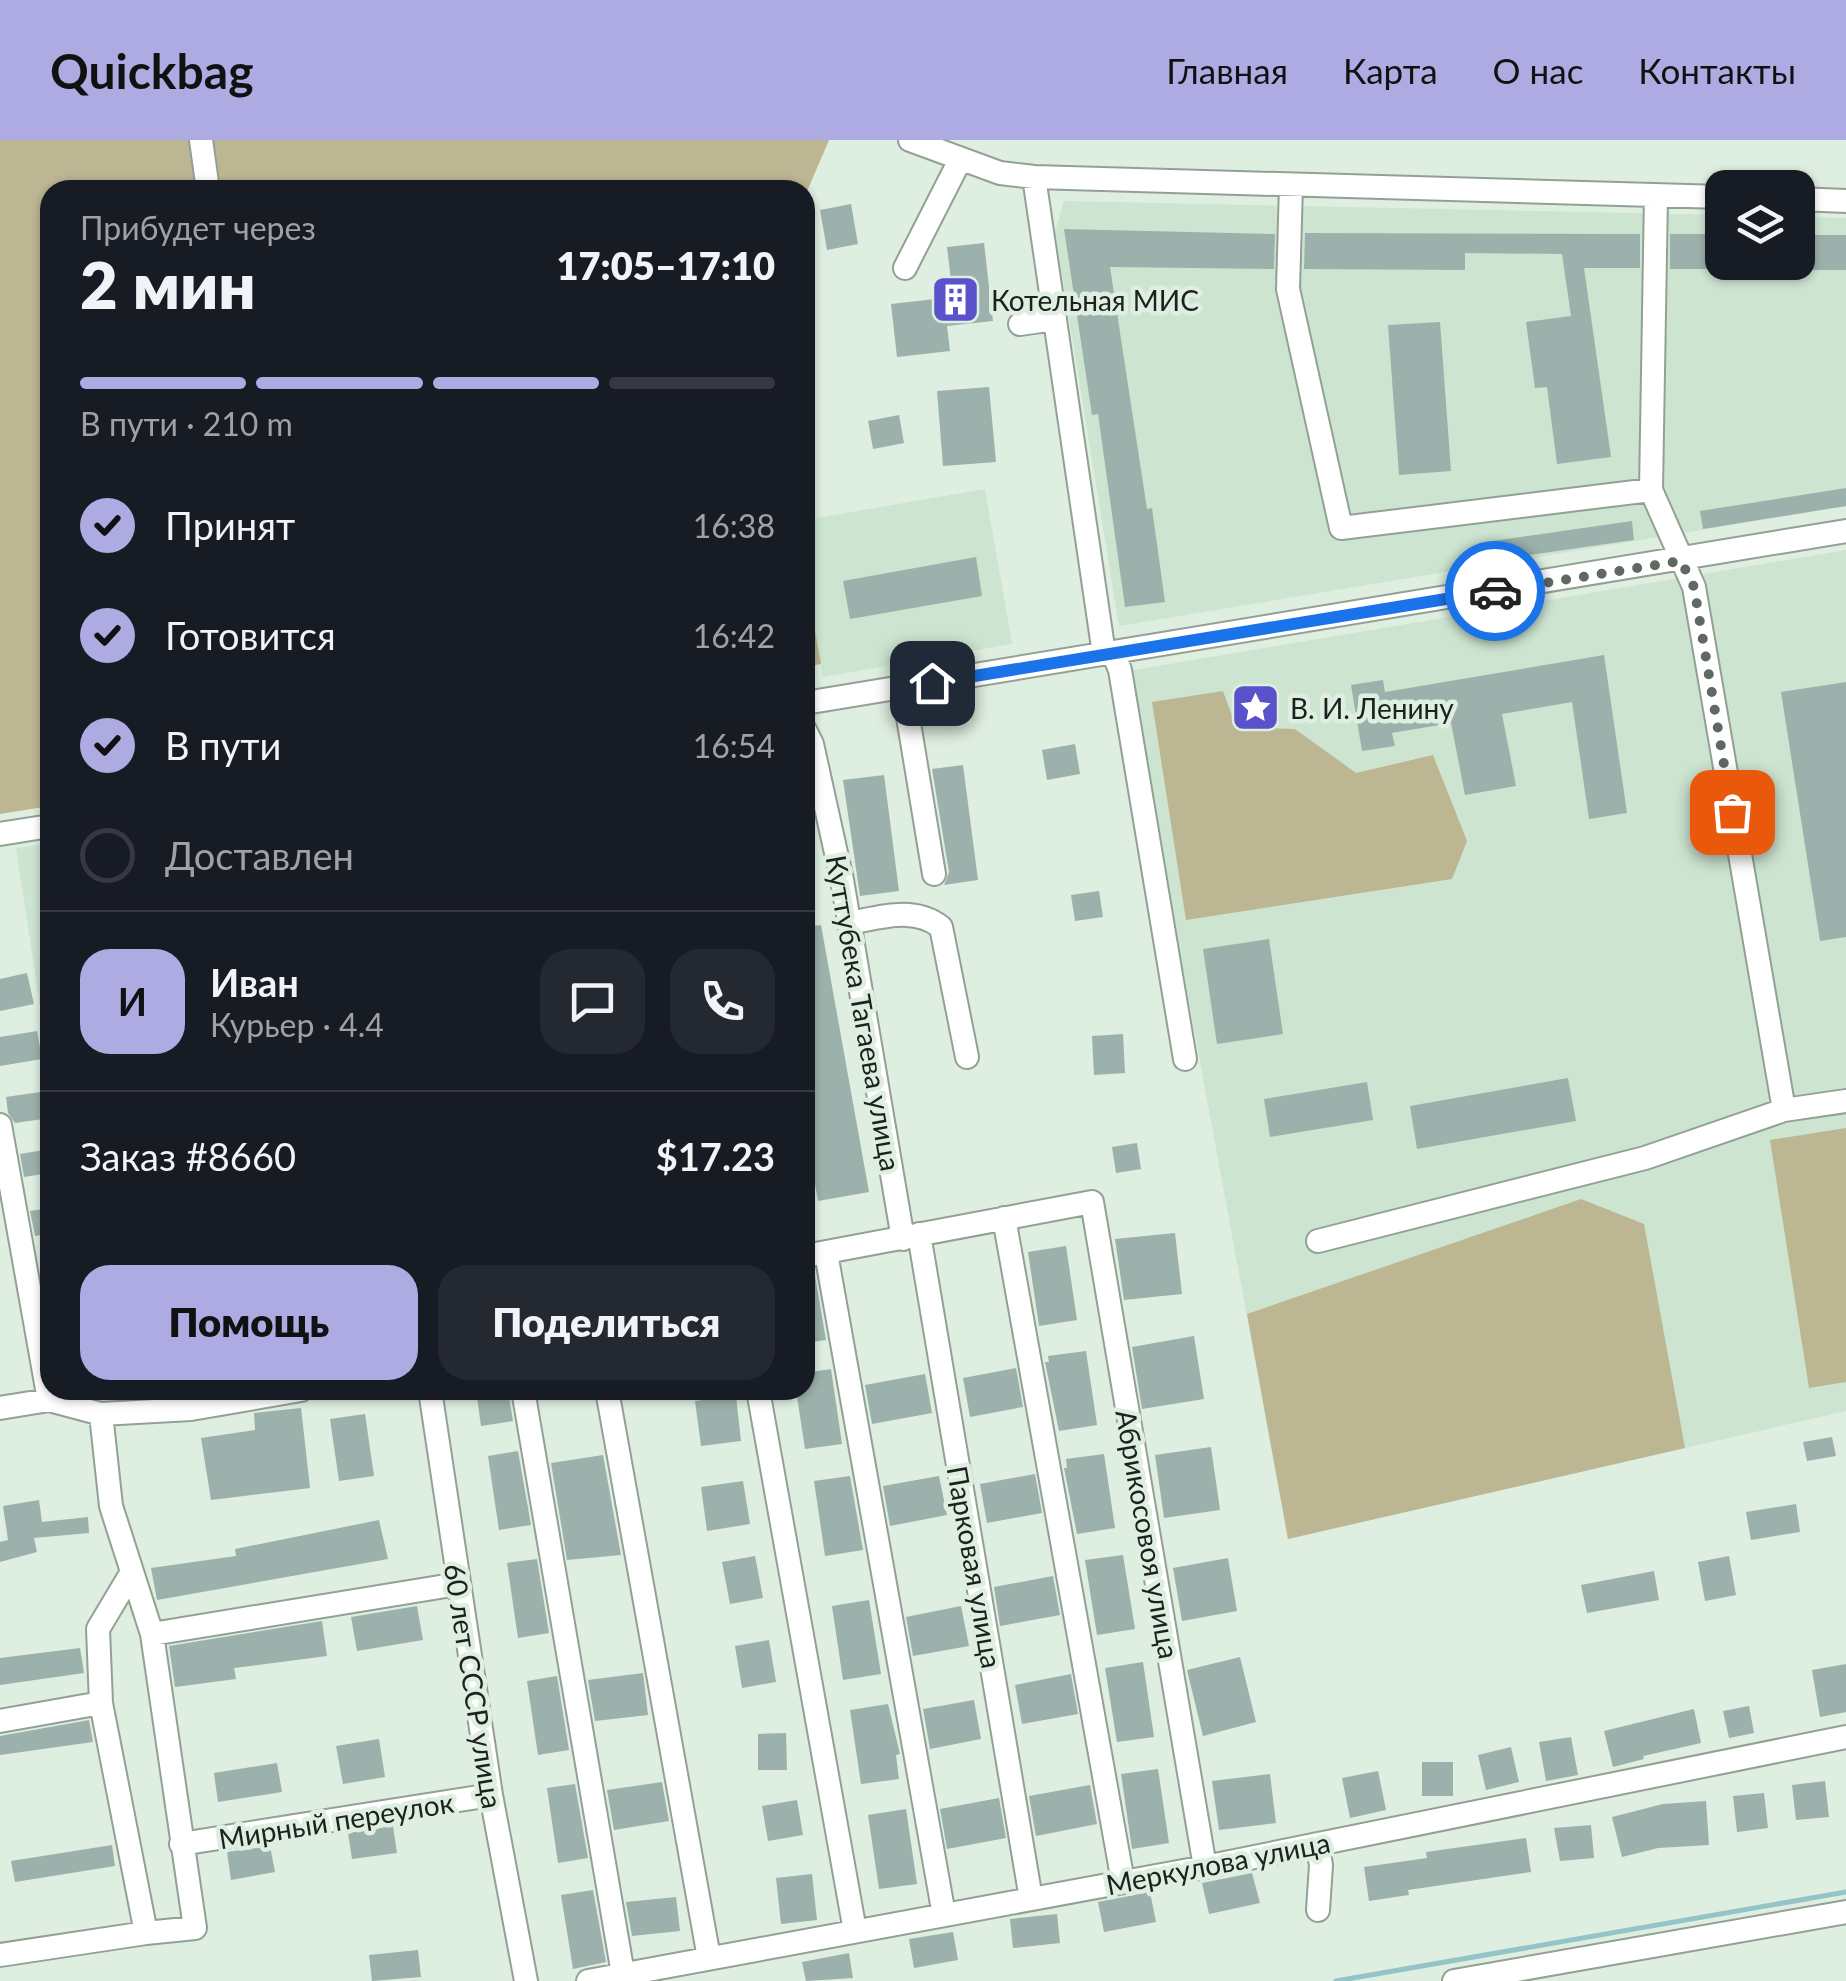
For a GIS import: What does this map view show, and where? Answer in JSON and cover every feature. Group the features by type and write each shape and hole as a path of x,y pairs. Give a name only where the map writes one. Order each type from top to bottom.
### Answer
{"street":[{"path":"201,140 207,180"},
{"path":"910,140 1000,173 1034,177 1705,196"},
{"path":"906,268 960,160"},
{"path":"1034,177 1055,320 1186,1060"},
{"path":"1291,184 1288,289 1341,528 1651,490"},
{"path":"1656,195 1651,490 1694,587 1784,1110"},
{"path":"1815,200 1846,201"},
{"path":"1020,324 1055,320"},
{"path":"815,701 1846,531"},
{"path":"903,688 934,874"},
{"name":"Куттубека Тагаева улица","path":"815,757 911,1237"},
{"path":"0,834 40,828"},
{"path":"850,923 897,914 928,917 941,927 966,1057"},
{"path":"1318,1241 1645,1158 1784,1110 1846,1101"},
{"path":"0,1125 40,1349"},
{"name":"Абрикосовоя улица","path":"1004,1218 1092,1202 1205,1867"},
{"path":"944,1915 816,1254 1004,1218 1123,1882"},
{"name":"Парковая улица","path":"911,1237 1031,1899"},
{"path":"0,1408 49,1400 101,1414 190,1409 243,1400"},
{"name":"60 лет СССР улица","path":"431,1400 490,1795 526,1981"},
{"path":"525,1400 623,1974"},
{"path":"609,1400 709,1958"},
{"path":"760,1400 854,1932"},
{"path":"0,1956 194,1928 152,1634 111,1506 101,1414"},
{"path":"132,1572 98,1629 101,1703 146,1933"},
{"path":"152,1634 458,1584"},
{"path":"0,1721 101,1703"},
{"name":"Меркулова улица","path":"588,1981 1205,1867 1846,1737"},
{"name":"Мирный переулок","path":"181,1844 490,1795"},
{"path":"1317,1844 1321,1865 1318,1910"},
{"path":"1454,1981 1846,1912"}],"shaded area":[{"path":"0,140 829,140 812,180 40,180 40,808 0,814"},
{"path":"1064,201 1705,215 1705,280 1815,280 1815,217 1846,218 1846,506 1119,626 1055,232"},
{"path":"985,489 1012,644 823,677 815,632 815,518"},
{"path":"1846,550 1846,1411 1288,1539 1128,671"},
{"path":"815,631 821,664 815,665"},
{"path":"1223,691 1236,727 1295,729 1356,773 1433,755 1467,841 1452,879 1186,920 1152,702"},
{"path":"40,844 40,1006 16,848"},
{"path":"1846,1128 1846,1382 1809,1388 1770,1140"},
{"path":"1581,1199 1644,1224 1685,1448 1288,1539 1247,1314"}],"building":[{"path":"851,204 858,244 827,250 820,210"},
{"path":"1064,229 1275,234 1274,269 1110,267 1165,602 1125,607 1098,414 1092,415"},
{"path":"1305,233 1640,234 1640,268 1584,268 1611,457 1557,464 1547,387 1535,388 1526,322 1571,316 1562,254 1465,253 1465,270 1304,269"},
{"path":"1670,234 1705,234 1705,269 1670,269"},
{"path":"1815,235 1846,235 1846,270 1815,270"},
{"name":"Котельная МИС","path":"984,243 993,321 947,326 950,351 897,357 891,304 953,297 947,247"},
{"path":"1440,322 1451,471 1399,475 1388,325"},
{"path":"989,387 996,462 943,466 937,391"},
{"path":"899,415 904,443 873,449 868,421"},
{"path":"1846,488 1846,506 1703,529 1700,511"},
{"path":"1632,521 1634,540 1495,560 1493,541"},
{"path":"976,557 982,596 850,619 843,581"},
{"path":"1604,655 1627,813 1589,819 1572,702 1502,714 1516,786 1465,795 1451,723 1392,733 1395,746 1362,751 1351,685 1383,680 1385,692"},
{"path":"1846,682 1846,937 1820,941 1781,692"},
{"path":"1075,744 1080,774 1047,780 1042,750"},
{"path":"963,765 978,880 944,885 949,872 932,769"},
{"path":"884,775 899,891 860,896 843,780"},
{"path":"1099,891 1103,917 1075,921 1071,895"},
{"path":"821,925 869,1192 818,1201 815,1184 815,926"},
{"path":"1269,939 1283,1034 1217,1044 1203,949"},
{"path":"27,973 34,1004 0,1011 0,979"},
{"path":"37,1031 40,1059 0,1066 0,1037"},
{"path":"1123,1034 1125,1073 1094,1075 1092,1036"},
{"path":"1568,1078 1576,1121 1417,1149 1410,1106"},
{"path":"1367,1082 1373,1120 1270,1137 1264,1099"},
{"path":"40,1092 40,1119 15,1123 8,1113 6,1097"},
{"path":"1137,1143 1141,1169 1116,1173 1112,1147"},
{"path":"40,1151 40,1175 24,1177 20,1154"},
{"path":"40,1210 40,1235 35,1236 30,1211"},
{"path":"1175,1233 1182,1294 1124,1300 1115,1239"},
{"path":"1066,1246 1077,1320 1039,1326 1028,1252"},
{"path":"815,1276 826,1340 815,1342"},
{"path":"1194,1336 1204,1399 1142,1409 1132,1347"},
{"path":"1086,1351 1097,1425 1059,1431 1045,1362 1049,1362 1048,1356"},
{"path":"1016,1368 1023,1407 970,1417 963,1378"},
{"path":"831,1369 842,1444 805,1449 798,1400 815,1400 815,1371"},
{"path":"925,1374 932,1413 872,1424 865,1385"},
{"path":"477,1400 510,1400 513,1421 481,1426"},
{"path":"736,1400 741,1441 701,1446 695,1401"},
{"path":"301,1408 310,1488 211,1500 201,1438 255,1430 254,1413"},
{"path":"365,1414 374,1476 339,1481 330,1419"},
{"path":"1832,1437 1836,1456 1807,1461 1803,1442"},
{"path":"1211,1447 1220,1510 1164,1518 1155,1455"},
{"path":"518,1451 531,1525 499,1530 488,1456"},
{"path":"1104,1454 1115,1528 1077,1534 1064,1468 1066,1459"},
{"path":"603,1455 621,1555 567,1560 551,1463"},
{"path":"1035,1474 1042,1513 987,1523 980,1484"},
{"path":"850,1476 863,1550 825,1556 814,1481"},
{"path":"939,1476 947,1515 890,1526 883,1486"},
{"path":"743,1481 750,1524 707,1531 701,1487"},
{"path":"39,1500 42,1522 88,1517 89,1533 34,1538 37,1552 0,1562 0,1542 8,1540 3,1506"},
{"path":"1796,1504 1800,1532 1751,1540 1746,1512"},
{"path":"379,1520 388,1559 157,1600 151,1568 236,1556 235,1549"},
{"path":"1123,1555 1135,1629 1097,1635 1085,1560"},
{"path":"755,1556 763,1598 730,1604 722,1562"},
{"path":"1729,1556 1736,1595 1705,1601 1698,1562"},
{"path":"1228,1558 1237,1611 1182,1621 1173,1568"},
{"path":"537,1559 549,1633 518,1638 507,1563"},
{"path":"1654,1571 1659,1600 1587,1613 1581,1585"},
{"path":"1053,1576 1060,1615 1000,1626 994,1587"},
{"path":"869,1600 881,1674 843,1680 832,1606"},
{"path":"417,1606 423,1640 357,1651 351,1617"},
{"path":"961,1606 969,1646 913,1656 906,1617"},
{"path":"322,1621 327,1656 234,1668 236,1679 175,1687 169,1646"},
{"path":"769,1640 776,1682 742,1688 735,1646"},
{"path":"80,1648 84,1673 0,1685 0,1658"},
{"path":"1240,1657 1256,1722 1203,1736 1187,1670"},
{"path":"1143,1662 1154,1737 1117,1742 1105,1668"},
{"path":"1846,1664 1846,1712 1820,1717 1812,1670"},
{"path":"643,1673 648,1715 595,1721 588,1680"},
{"path":"1071,1674 1078,1714 1022,1724 1015,1685"},
{"path":"557,1676 569,1750 538,1755 527,1681"},
{"path":"974,1700 981,1739 930,1749 923,1709"},
{"path":"888,1704 900,1754 896,1755 899,1779 861,1784 850,1710"},
{"path":"1749,1706 1754,1733 1729,1738 1723,1711"},
{"path":"1694,1709 1701,1743 1613,1767 1604,1731"},
{"path":"89,1720 93,1742 0,1755 0,1736"},
{"path":"786,1733 787,1770 758,1770 758,1734"},
{"path":"1571,1737 1578,1775 1546,1781 1539,1742"},
{"path":"379,1739 385,1777 343,1784 336,1746"},
{"path":"1511,1747 1519,1782 1486,1790 1478,1755"},
{"path":"1422,1762 1453,1762 1453,1796 1422,1796"},
{"path":"277,1763 282,1792 218,1802 214,1773"},
{"path":"1158,1769 1169,1843 1132,1849 1121,1774"},
{"path":"1378,1771 1386,1810 1350,1818 1342,1778"},
{"path":"1270,1774 1276,1823 1219,1830 1212,1781"},
{"path":"1825,1781 1829,1817 1796,1820 1792,1785"},
{"path":"662,1782 669,1821 614,1830 607,1790"},
{"path":"575,1784 588,1858 558,1863 547,1788"},
{"path":"1090,1785 1097,1824 1036,1836 1029,1796"},
{"path":"1764,1793 1768,1828 1737,1832 1733,1796"},
{"path":"999,1798 1006,1838 947,1849 940,1809"},
{"path":"797,1800 803,1835 768,1841 762,1806"},
{"path":"1706,1801 1709,1845 1658,1848 1622,1857 1612,1817 1663,1804"},
{"path":"906,1809 917,1884 879,1889 868,1815"},
{"path":"1591,1825 1594,1858 1560,1861 1554,1828"},
{"path":"393,1826 397,1853 352,1859 348,1833"},
{"path":"1526,1838 1531,1872 1408,1890 1409,1895 1369,1901 1364,1867 1427,1858 1426,1852"},
{"path":"112,1845 115,1866 15,1882 11,1861"},
{"path":"270,1846 275,1872 231,1880 227,1852"},
{"path":"1252,1873 1260,1903 1209,1914 1202,1883"},
{"path":"812,1874 817,1920 781,1924 776,1878"},
{"path":"593,1890 606,1962 573,1969 561,1895"},
{"path":"1150,1892 1156,1922 1104,1932 1098,1902"},
{"path":"676,1897 680,1931 632,1936 626,1902"},
{"path":"1057,1914 1060,1943 1013,1948 1010,1919"},
{"path":"953,1932 958,1960 914,1968 909,1939"},
{"path":"418,1950 421,1977 372,1981 369,1955"},
{"path":"849,1953 853,1978 806,1981 802,1962"}],"waterway":[{"path":"1336,1981 1846,1892"}],"way so far":[{"path":"1495,591 1681,561 1694,587 1732,812"}],"place":[{"name":"Котельная МИС","path":"956,300"},
{"name":"В. И. Ленину","path":"1255,708"}],"route":[{"path":"932,683 1495,591"}]}
